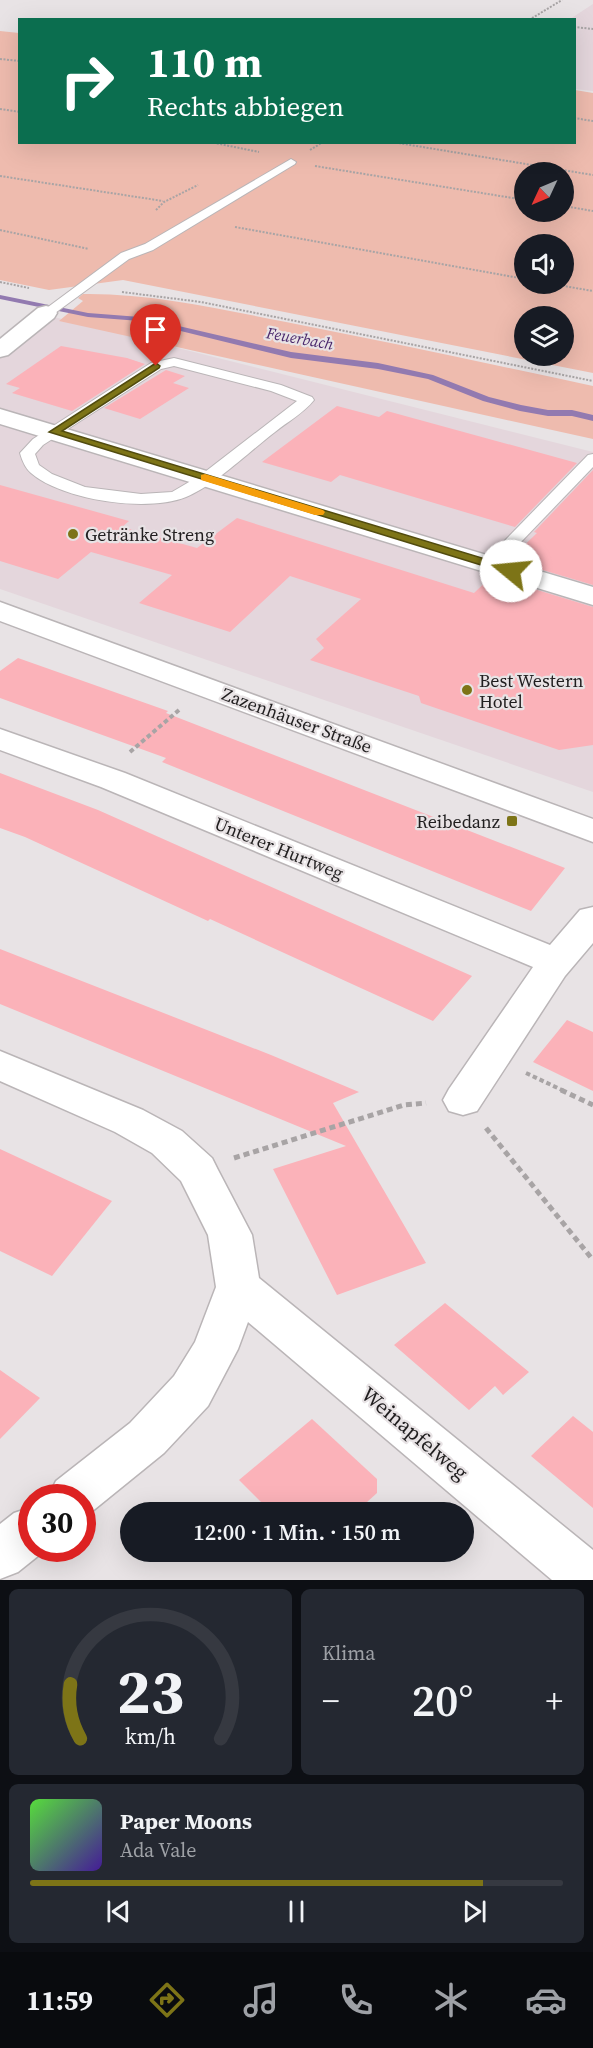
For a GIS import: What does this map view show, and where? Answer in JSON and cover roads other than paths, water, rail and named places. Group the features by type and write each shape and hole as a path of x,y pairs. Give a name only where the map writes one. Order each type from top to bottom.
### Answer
{"street":[{"path":"0,350 54,307"},
{"path":"0,416 593,596"},
{"name":"Zazenhäuser Straße","path":"0,611 593,831"},
{"name":"Unterer Hurtweg","path":"0,739 103,776 556,962"},
{"path":"463,1100 556,962 593,919"},
{"path":"0,1065 129,1121 167,1142 197,1170 230,1235 238,1287 215,1349 192,1391 147,1438 89,1484"},
{"name":"Weinapfelweg","path":"238,1287 591,1580"},
{"path":"0,1555 18,1541"}],"lane":[{"path":"54,307 125,256 148,247 291,162"},
{"path":"174,362 264,385 307,400 206,478 191,489 174,496 144,499 99,494 50,480 33,468 27,453 38,442 163,363 174,362"},
{"path":"490,565 593,458"}],"waterway":[{"name":"Feuerbach","path":"0,297 88,315 140,319 291,355 378,366 430,377 486,399 520,408 548,413 572,413 593,418"}],"place":[{"name":"Getränke Streng","path":"73,534"},
{"name":"Best Western Hotel","path":"467,690"},
{"name":"Reibedanz","path":"512,821"}]}
